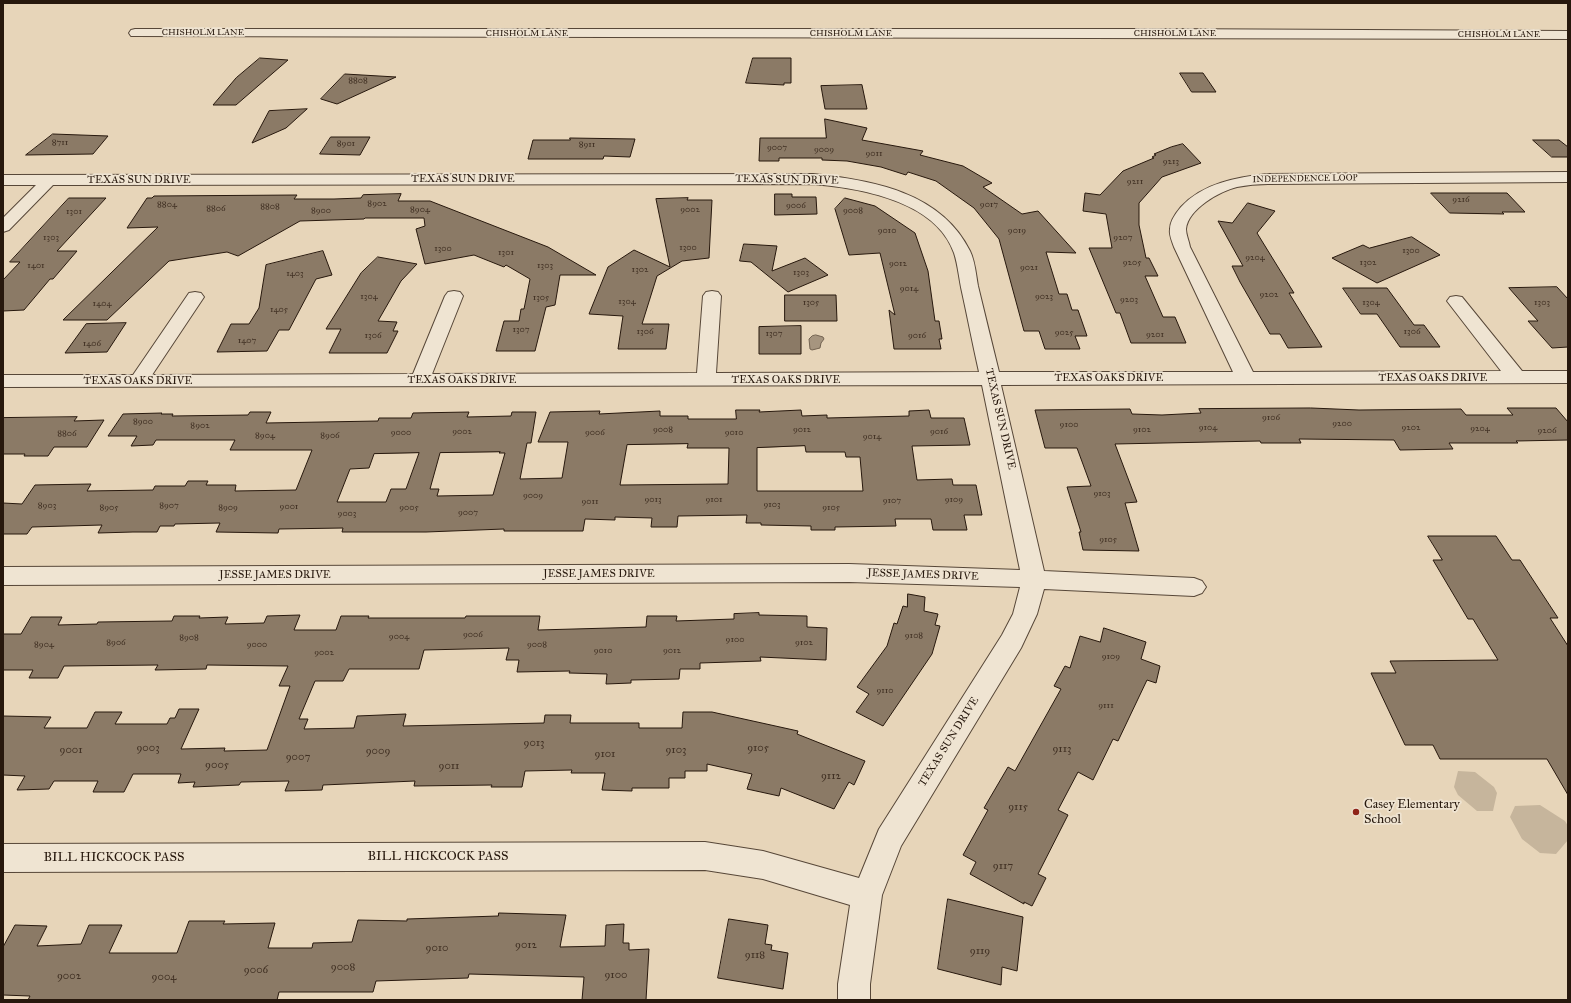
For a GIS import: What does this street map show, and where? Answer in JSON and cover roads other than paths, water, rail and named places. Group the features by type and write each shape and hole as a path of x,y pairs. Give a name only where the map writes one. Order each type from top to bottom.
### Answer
{"street":[{"name":"CHISHOLM LANE","path":"135,33 1568,35"},
{"name":"INDEPENDENCE LOOP","path":"1246,378 1182,248 1178,229 1183,215 1193,204 1215,190 1228,185 1268,179 1568,177"},
{"name":"TEXAS SUN DRIVE","path":"3,180 813,179 865,185 913,202 931,214 948,229 962,252 1030,552 1034,580 1025,614 1012,641 888,839 867,895 854,984 854,1000"},
{"path":"3,227 49,180"},
{"path":"420,380 454,296"},
{"path":"706,380 712,296"},
{"path":"138,381 195,297"},
{"path":"1456,301 1517,378"},
{"name":"TEXAS OAKS DRIVE","path":"3,381 1568,377"},
{"name":"JESSE JAMES DRIVE","path":"3,576 849,572 963,575 1034,580 1194,587"},
{"name":"BILL HICKCOCK PASS","path":"3,858 705,856 763,865 867,895"}],"place":[{"name":"Casey Elementary School","path":"1356,812"}]}
